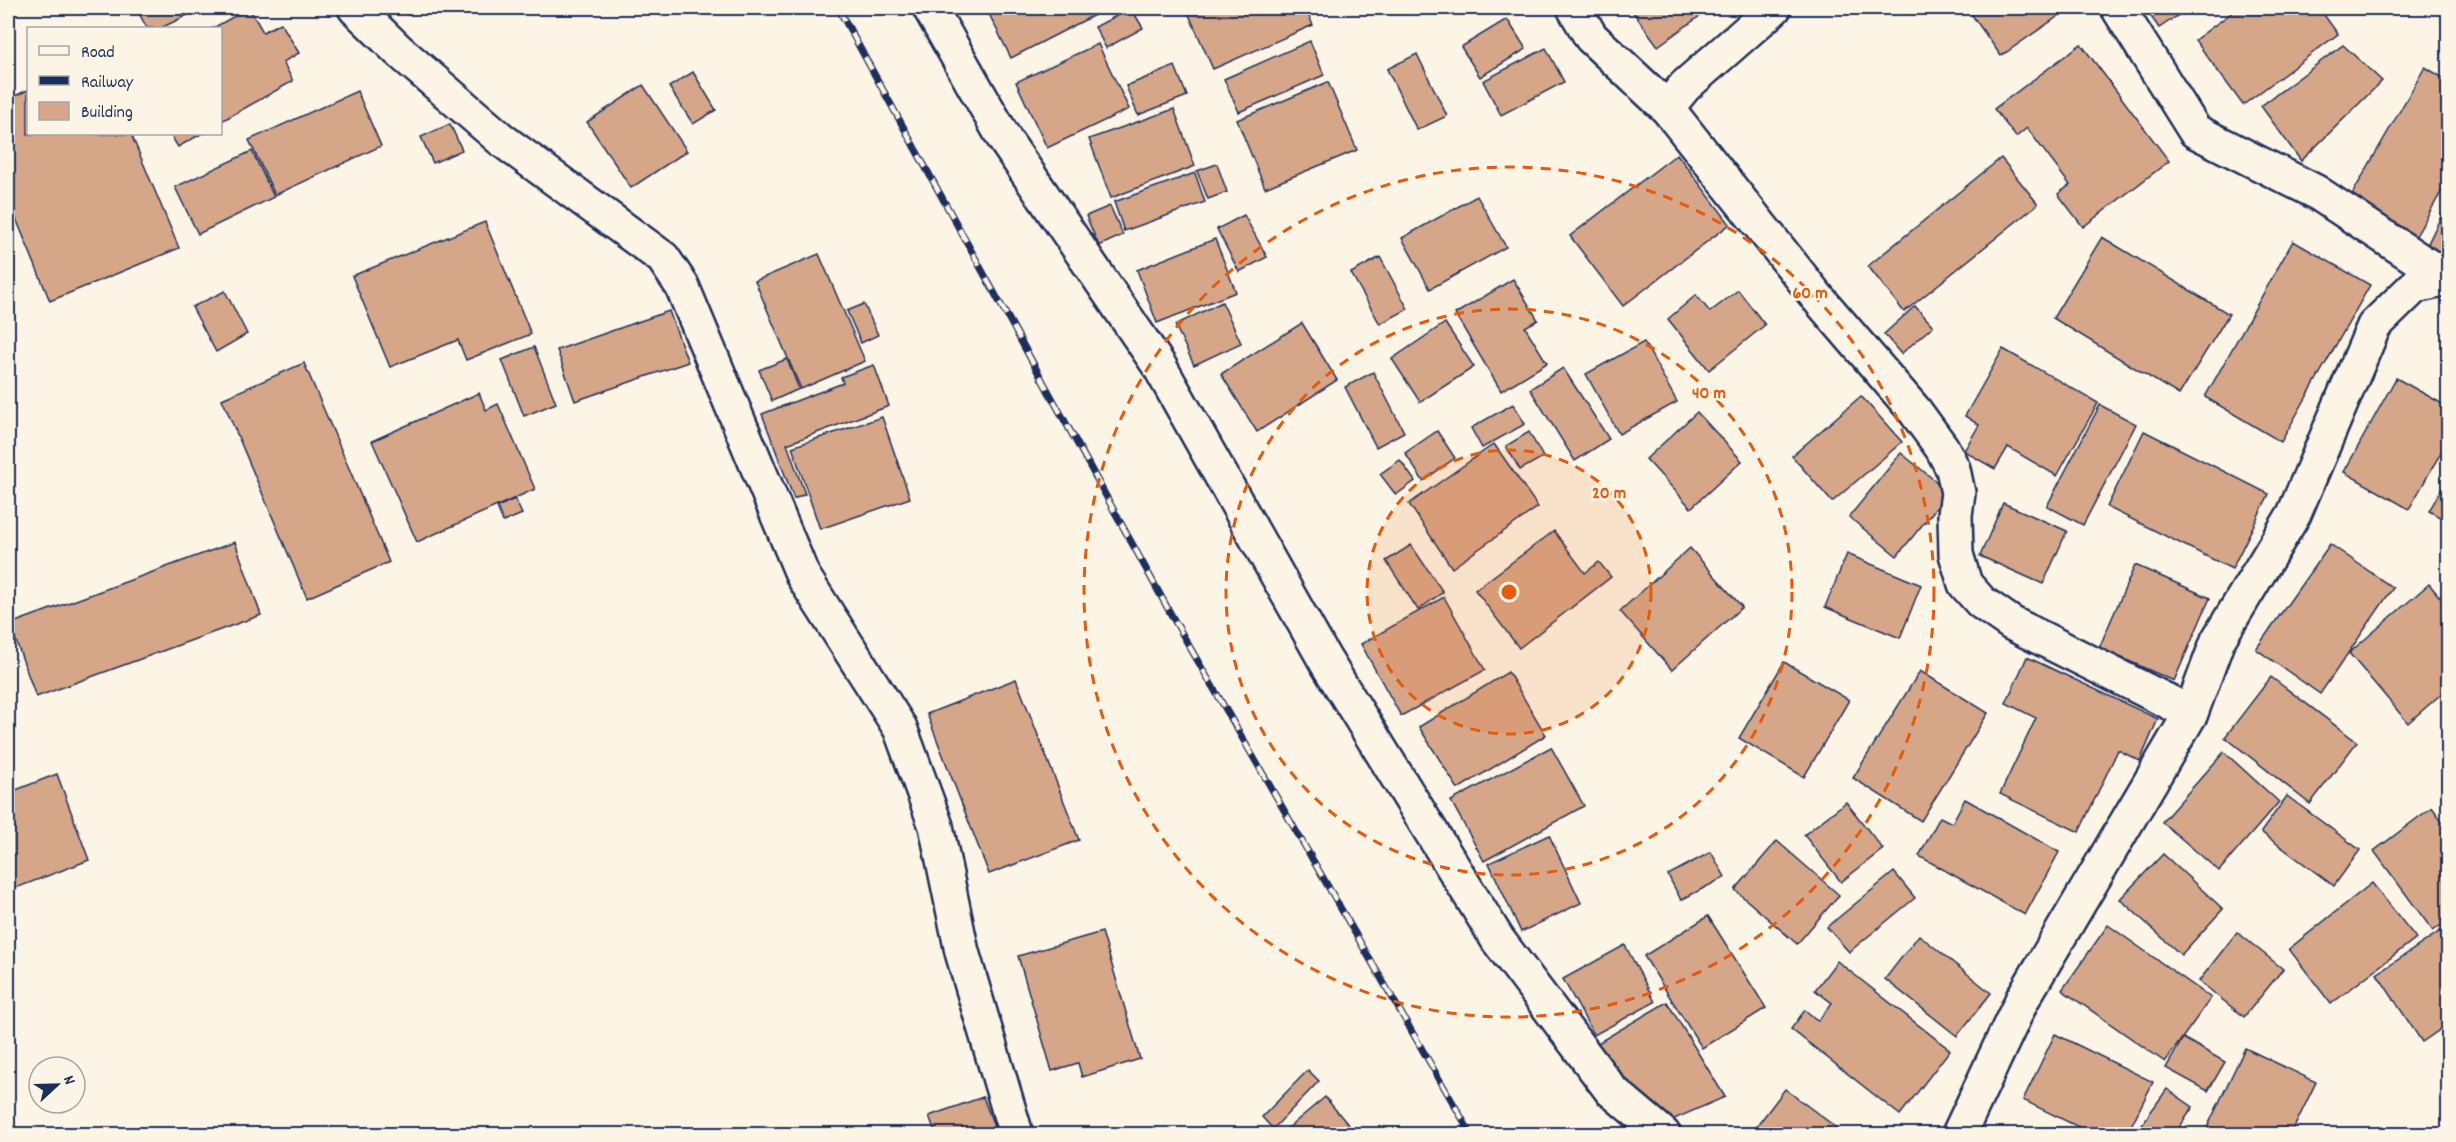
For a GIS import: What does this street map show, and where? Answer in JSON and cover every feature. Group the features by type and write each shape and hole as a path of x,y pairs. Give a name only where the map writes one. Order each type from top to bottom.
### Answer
{"street":[{"path":"355,8 398,50 502,140 663,258 682,286 804,576 900,728 936,826 962,952 1016,1134"},
{"path":"930,8 1005,140 1160,367 1325,660 1498,940 1611,1090 1663,1134"},
{"path":"1575,8 1591,37 1666,108 1817,297 1915,411 1942,448 1953,469 1958,493 1956,554 1965,584 1981,602 2011,623 2191,713"},
{"path":"1666,108 1684,86 1774,8"},
{"path":"2118,8 2195,131 2316,192 2448,279"},
{"path":"1959,1134 2023,998 2191,713 2218,640 2294,514 2374,326 2415,286 2448,279"}],"building":[{"path":"136,8 202,8 163,27 146,27"},
{"path":"249,8 263,32 281,23 299,53 283,62 293,81 222,121 222,27 215,27"},
{"path":"404,8 423,8 408,15"},
{"path":"986,8 1108,8 1011,58"},
{"path":"1131,8 1143,28 1106,48 1095,27"},
{"path":"1186,8 1305,8 1313,25 1213,69"},
{"path":"1630,8 1711,8 1658,46"},
{"path":"1967,8 2070,8 2001,56"},
{"path":"2145,8 2189,8 2159,28"},
{"path":"2238,8 2319,8 2338,34 2243,105 2195,40"},
{"path":"1507,19 1526,49 1480,77 1461,47"},
{"path":"1310,41 1324,75 1239,112 1224,79"},
{"path":"1098,44 1129,109 1047,148 1016,82"},
{"path":"2081,44 2169,161 2083,227 2058,194 2070,185 2027,128 2016,137 1994,109"},
{"path":"2343,45 2382,81 2301,161 2261,106"},
{"path":"1546,48 1564,82 1501,115 1483,81"},
{"path":"1417,54 1447,116 1417,130 1387,69"},
{"path":"1175,66 1187,96 1138,115 1126,86"},
{"path":"2425,67 2448,81 2448,180 2412,243 2346,205"},
{"path":"693,72 716,110 693,124 669,87"},
{"path":"1328,82 1357,150 1265,188 1237,120"},
{"path":"643,85 687,151 631,188 587,122"},
{"path":"27,90 27,135 131,135 179,248 50,301 8,199 8,99"},
{"path":"357,91 381,146 275,195 249,140"},
{"path":"1174,109 1195,166 1111,198 1089,139"},
{"path":"450,124 462,150 433,163 421,137"},
{"path":"171,135 199,135 178,147"},
{"path":"252,151 274,197 198,234 175,187"},
{"path":"1677,154 1730,224 1623,306 1570,236"},
{"path":"2001,158 2038,204 1904,312 1868,266"},
{"path":"1217,164 1227,192 1208,199 1197,171"},
{"path":"1195,173 1205,202 1124,231 1114,202"},
{"path":"1477,196 1506,247 1430,289 1402,238"},
{"path":"2448,202 2448,272 2421,258"},
{"path":"1110,206 1123,235 1099,246 1086,216"},
{"path":"1244,215 1267,257 1239,272 1217,229"},
{"path":"485,222 531,334 466,360 458,340 390,367 352,276"},
{"path":"2102,237 2229,314 2179,395 2053,318"},
{"path":"1215,239 1236,292 1157,323 1137,270"},
{"path":"2293,241 2370,285 2281,442 2205,397"},
{"path":"819,254 865,361 801,389 755,281"},
{"path":"1380,257 1408,309 1380,324 1351,273"},
{"path":"1513,279 1538,320 1525,327 1547,363 1501,391 1455,314"},
{"path":"1738,290 1765,325 1709,370 1668,319 1696,295 1710,312"},
{"path":"225,291 247,334 216,352 192,307"},
{"path":"1222,302 1241,343 1194,365 1175,325"},
{"path":"864,304 878,335 861,343 847,311"},
{"path":"1915,306 1933,326 1901,354 1884,334"},
{"path":"669,311 688,362 575,401 557,350"},
{"path":"1302,323 1337,380 1257,432 1221,374"},
{"path":"1445,323 1474,367 1420,402 1392,359"},
{"path":"1644,342 1677,402 1619,434 1586,374"},
{"path":"534,347 556,403 524,416 502,360"},
{"path":"2003,349 2098,403 2057,476 2008,447 1995,469 1964,451 1979,425 1965,416"},
{"path":"787,359 799,389 772,401 759,370"},
{"path":"304,363 389,562 307,598 222,399"},
{"path":"874,365 889,406 787,444 805,494 794,499 762,414 843,383 841,377"},
{"path":"1563,368 1609,439 1575,461 1530,389"},
{"path":"1373,372 1404,432 1376,447 1345,387"},
{"path":"2396,378 2448,407 2448,440 2409,509 2344,472"},
{"path":"479,393 486,410 498,404 535,489 417,542 372,441"},
{"path":"1861,396 1902,442 1832,502 1792,456"},
{"path":"1513,404 1525,424 1482,448 1471,428"},
{"path":"2100,405 2136,424 2083,525 2047,506"},
{"path":"1697,412 1742,461 1691,508 1646,459"},
{"path":"882,417 910,498 820,529 792,447"},
{"path":"1437,431 1455,458 1423,481 1405,453"},
{"path":"2144,431 2269,494 2232,569 2107,507"},
{"path":"1529,432 1543,457 1520,470 1506,446"},
{"path":"1494,444 1538,507 1452,568 1409,504"},
{"path":"1901,453 1949,492 1897,556 1849,517"},
{"path":"1400,460 1415,481 1396,495 1380,474"},
{"path":"2448,478 2448,522 2429,511"},
{"path":"515,499 522,514 503,522 497,507"},
{"path":"2003,503 2067,531 2043,584 1980,556"},
{"path":"1554,531 1585,573 1599,562 1611,577 1519,648 1475,590"},
{"path":"235,542 261,615 36,697 10,624"},
{"path":"2330,544 2393,588 2320,694 2256,649"},
{"path":"1411,545 1443,592 1418,610 1386,561"},
{"path":"1690,548 1742,607 1672,670 1620,611"},
{"path":"1847,554 1921,585 1900,638 1825,607"},
{"path":"2135,565 2210,598 2174,681 2099,648"},
{"path":"2429,584 2448,607 2448,688 2408,723 2349,653"},
{"path":"1444,597 1485,670 1401,716 1361,644"},
{"path":"2027,657 2158,719 2140,761 2118,750 2079,832 2000,794 2036,718 2006,703"},
{"path":"1784,662 1849,700 1804,777 1739,738"},
{"path":"1920,671 1988,713 1921,821 1853,778"},
{"path":"1508,672 1546,735 1458,789 1419,727"},
{"path":"2271,677 2357,742 2310,804 2225,737"},
{"path":"1016,679 1079,840 989,874 927,714"},
{"path":"1551,747 1584,806 1484,861 1451,801"},
{"path":"2224,752 2279,802 2219,871 2162,822"},
{"path":"57,774 89,860 8,891 8,793"},
{"path":"2287,796 2360,850 2334,886 2261,832"},
{"path":"1965,799 2059,852 2025,915 1919,856 1940,817 1952,823"},
{"path":"1846,802 1883,849 1841,882 1804,835"},
{"path":"2432,807 2448,830 2448,920 2433,931 2374,851"},
{"path":"1549,835 1581,903 1521,932 1489,863"},
{"path":"1777,841 1839,895 1797,944 1735,890"},
{"path":"1711,852 1725,877 1681,900 1668,875"},
{"path":"2163,854 2223,909 2181,955 2120,899"},
{"path":"1894,872 1915,898 1849,952 1827,927"},
{"path":"2372,883 2416,938 2331,1004 2289,949"},
{"path":"1708,916 1766,1008 1702,1048 1644,956"},
{"path":"2108,925 2211,998 2165,1062 2062,990"},
{"path":"2448,926 2448,1024 2422,1042 2377,974"},
{"path":"1102,932 1140,1059 1082,1077 1078,1063 1052,1071 1018,956"},
{"path":"2237,932 2283,969 2244,1017 2199,981"},
{"path":"1919,935 1991,993 1957,1036 1885,979"},
{"path":"1625,945 1655,1002 1594,1035 1563,979"},
{"path":"1837,961 1950,1050 1900,1115 1791,1029 1805,1010 1818,1021 1832,1003 1815,990"},
{"path":"1667,1002 1725,1097 1665,1123 1621,1086 1596,1044"},
{"path":"2055,1034 2153,1082 2127,1134 2093,1134 2023,1100"},
{"path":"2183,1038 2225,1062 2208,1091 2166,1068"},
{"path":"2245,1048 2316,1082 2291,1134 2204,1134"},
{"path":"1308,1070 1319,1081 1273,1129 1262,1117"},
{"path":"1785,1089 1845,1134 1751,1134"},
{"path":"2167,1089 2193,1107 2175,1134 2135,1134"},
{"path":"983,1097 997,1134 936,1134 929,1116"},
{"path":"1325,1097 1356,1134 1281,1134"},
{"path":"1631,1121 1645,1134 1613,1134"}],"railway":[{"path":"838,8 1173,618 1471,1134"}]}
